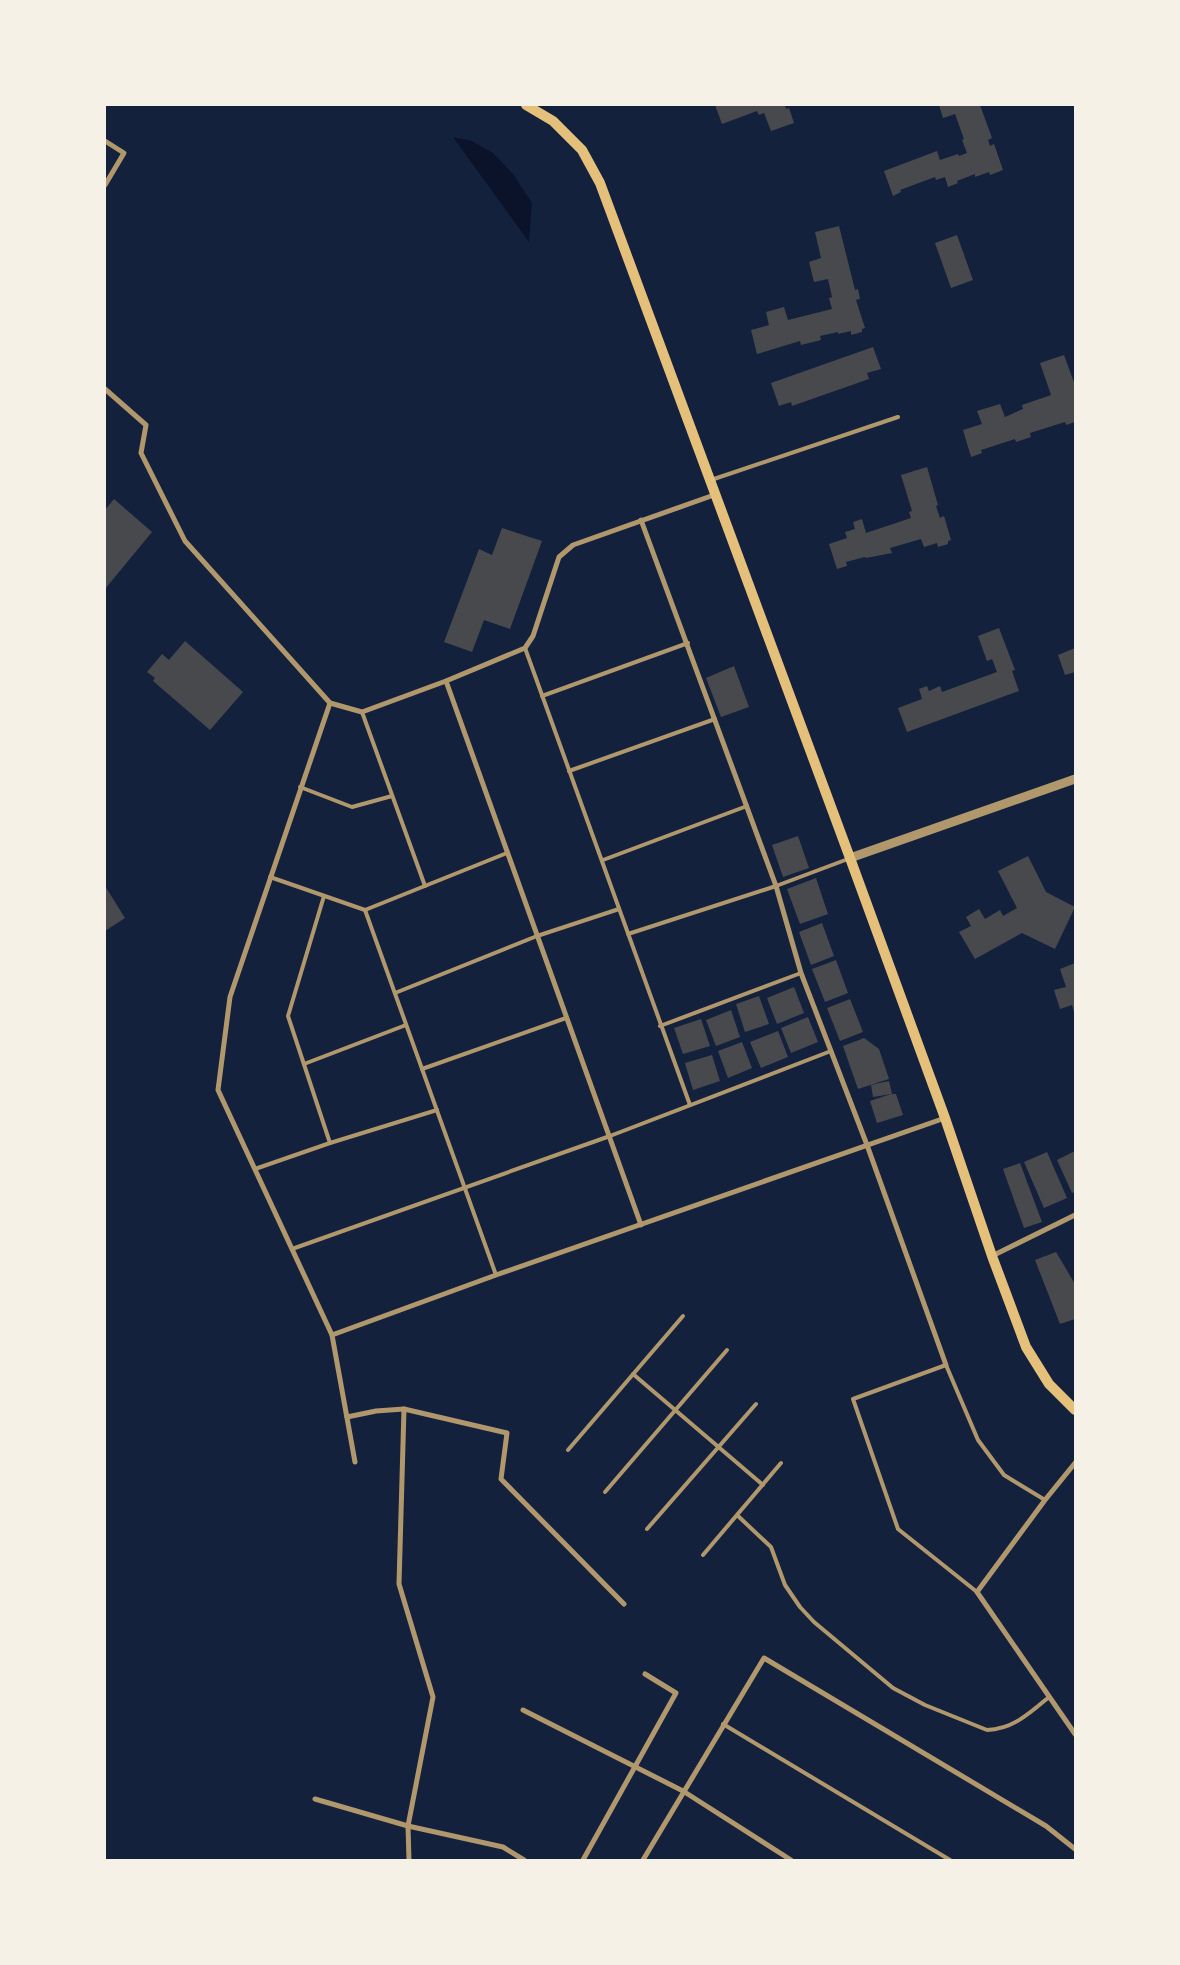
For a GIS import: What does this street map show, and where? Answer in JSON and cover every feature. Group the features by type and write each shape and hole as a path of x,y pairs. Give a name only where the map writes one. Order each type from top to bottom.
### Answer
{"main road":[{"path":"526,105 553,121 582,150 600,183 850,858 1026,1347 1049,1384 1075,1410"}],"street":[{"path":"105,142 124,153 105,185"},
{"path":"105,389 146,425 141,453 185,541 330,703 362,712 446,681 524,648 533,636 559,557 573,545 714,495"},
{"path":"641,520 688,643 776,886 801,973 868,1145 946,1365"},
{"path":"446,681 641,1225"},
{"path":"330,703 230,997 218,1090 332,1335 355,1462"},
{"path":"850,858 1075,779"},
{"path":"332,1335 496,1275 944,1118"},
{"path":"992,1256 1075,1215"},
{"path":"346,1417 376,1411 404,1410 506,1433 501,1479 624,1604"},
{"path":"404,1410 399,1584 433,1697 408,1826 409,1860"},
{"path":"1075,1463 1045,1500 977,1592 1075,1734"},
{"path":"643,1860 764,1658 1046,1826 1075,1849"},
{"path":"583,1860 676,1693 645,1674"},
{"path":"523,1710 684,1791 791,1860"},
{"path":"315,1799 408,1826 503,1847 524,1860"}],"lane":[{"path":"709,481 898,418"},
{"path":"542,696 688,643"},
{"path":"524,648 690,1105"},
{"path":"362,712 425,886"},
{"path":"570,771 715,719"},
{"path":"300,787 352,807 392,796"},
{"path":"602,860 747,806"},
{"path":"270,876 365,910 507,853"},
{"path":"628,934 776,886 850,858"},
{"path":"324,896 288,1016 330,1142"},
{"path":"395,993 537,936 619,909"},
{"path":"365,910 496,1275"},
{"path":"660,1026 801,973"},
{"path":"422,1069 566,1018"},
{"path":"304,1064 406,1025"},
{"path":"292,1249 610,1136 831,1051"},
{"path":"255,1169 330,1142 437,1110"},
{"path":"568,1450 683,1316"},
{"path":"604,1492 727,1350"},
{"path":"977,1592 898,1529 853,1399 946,1365 978,1440 1004,1475 1045,1500"},
{"path":"633,1374 763,1485"},
{"path":"646,1529 756,1404"},
{"path":"703,1555 781,1464"},
{"path":"738,1516 771,1547 785,1585 800,1607 814,1622 887,1684 902,1693 925,1705 987,1730 1014,1724 1049,1697"},
{"path":"723,1724 950,1860"}],"water":[{"path":"453,137 472,141 493,153 513,174 532,203 529,242"}],"building":[{"path":"715,105 785,105 786,109 789,108 794,123 771,131 764,113 759,115 757,111 722,124"},
{"path":"939,105 980,105 992,138 988,140 990,146 994,144 1003,170 990,175 989,172 975,177 975,174 957,181 958,183 948,187 945,177 936,180 935,177 900,190 901,192 893,196 884,171 937,151 940,160 967,153 955,114 943,118"},
{"path":"839,226 855,290 858,289 860,299 856,300 865,328 862,329 862,332 851,335 851,331 838,334 838,332 820,336 821,340 801,345 800,341 757,354 751,330 769,325 766,312 784,307 788,320 832,309 829,298 832,297 828,279 814,282 809,262 821,258 815,232"},
{"path":"957,235 973,280 951,288 935,243"},
{"path":"873,347 881,369 867,373 869,379 792,406 791,402 779,406 771,383"},
{"path":"1064,355 1075,385 1075,422 1066,425 1065,422 1030,433 1031,437 1016,442 1015,439 981,450 982,453 971,457 963,430 982,424 977,411 1000,404 1005,417 1023,409 1022,405 1051,395 1040,363"},
{"path":"927,467 938,505 936,506 940,518 944,516 951,540 948,541 948,544 938,547 937,543 924,547 921,539 890,548 892,553 846,562 847,566 837,569 829,544 847,538 845,532 855,529 853,522 862,519 866,533 911,518 909,512 912,511 901,475"},
{"path":"114,499 152,532 105,589 105,510"},
{"path":"502,528 542,541 510,629 484,620 472,652 444,642 479,549 492,555"},
{"path":"999,628 1015,670 1012,671 1019,691 907,732 898,708 922,699 919,689 927,686 929,691 940,686 942,692 997,672 992,659 987,661 978,636"},
{"path":"185,641 243,692 210,730 153,681 155,678 147,672 162,654 169,660"},
{"path":"1075,648 1075,672 1065,675 1058,655"},
{"path":"734,666 749,707 721,717 706,678"},
{"path":"798,836 809,868 783,877 772,845"},
{"path":"1028,856 1046,892 1075,907 1055,949 1022,933 975,959 959,932 971,926 966,917 979,909 985,919 1000,910 1003,916 1017,908 998,871"},
{"path":"816,878 828,914 800,924 787,889"},
{"path":"105,886 125,918 105,931"},
{"path":"822,923 834,956 811,965 799,932"},
{"path":"836,960 848,993 825,1002 812,969"},
{"path":"1075,963 1075,1015 1072,1005 1060,1009 1054,990 1066,987 1060,969"},
{"path":"794,987 804,1013 777,1024 767,998"},
{"path":"759,996 769,1024 745,1032 736,1004"},
{"path":"850,999 863,1032 840,1041 827,1008"},
{"path":"731,1010 740,1037 716,1046 706,1020"},
{"path":"808,1017 818,1042 791,1053 781,1028"},
{"path":"701,1019 710,1046 683,1054 674,1028"},
{"path":"778,1031 788,1057 761,1068 750,1042"},
{"path":"864,1038 879,1049 889,1079 858,1089 843,1046"},
{"path":"742,1042 752,1068 728,1078 718,1051"},
{"path":"712,1055 720,1081 693,1090 685,1063"},
{"path":"889,1081 892,1094 896,1094 903,1115 877,1123 870,1101 891,1094 873,1097 871,1085"},
{"path":"1075,1151 1075,1192 1072,1193 1057,1160"},
{"path":"1047,1152 1067,1198 1044,1208 1024,1162"},
{"path":"1020,1163 1042,1222 1024,1228 1003,1169"},
{"path":"1056,1252 1075,1284 1075,1319 1060,1324 1035,1260"}]}
